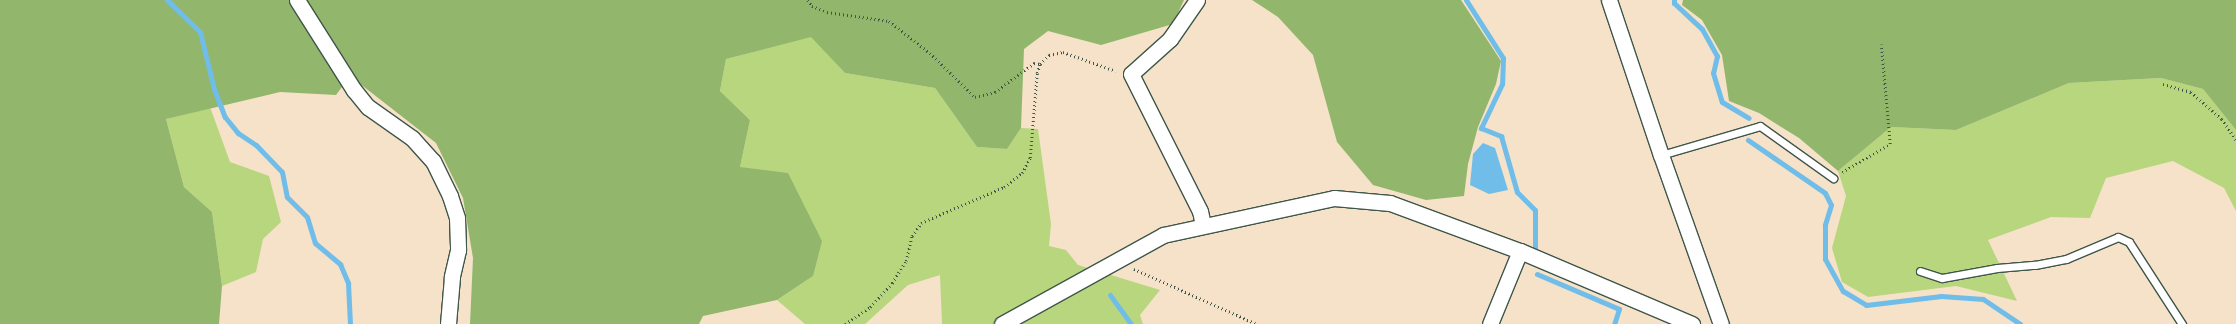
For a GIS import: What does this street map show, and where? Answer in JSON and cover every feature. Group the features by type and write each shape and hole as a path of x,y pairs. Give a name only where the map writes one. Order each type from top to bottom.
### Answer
{"street":[{"path":"297,0 354,90 368,108 412,138 433,161 450,196 457,218 458,250 452,277 448,324"},
{"path":"1197,0 1170,39 1131,74 1200,211 1203,225"},
{"path":"1609,0 1661,156 1721,324"},
{"path":"1002,324 1163,235 1203,225 1334,198 1390,203 1520,252 1692,324"},
{"path":"1490,324 1520,252"}],"lane":[{"path":"1661,156 1760,126 1833,178"},
{"path":"1920,271 1942,278 1997,268 2035,265 2066,259 2118,237 2129,242 2182,324"}],"path":[{"path":"808,0 812,6 827,12 889,21 930,53 975,97 995,92 1034,64 1040,64"},
{"path":"1833,178 1890,144 1881,44"},
{"path":"845,324 870,307 892,283 906,261 912,236 921,223 1004,187 1022,173 1030,158 1040,64 1049,55 1062,52 1122,73 1131,74"},
{"path":"2163,84 2191,92 2222,119 2236,140"},
{"path":"1117,261 1257,324"}],"green space":[{"path":"0,0 1184,0 1173,24 1101,45 1048,31 1024,49 1021,128 1007,149 977,147 935,88 845,73 811,37 726,59 720,91 750,120 740,167 788,173 822,241 813,276 777,300 703,316 699,324 470,324 473,258 463,198 436,143 350,76 336,95 280,92 166,119 184,187 212,212 222,286 219,324 0,324"},
{"path":"1252,0 1461,0 1501,61 1496,84 1478,127 1468,164 1464,196 1426,200 1373,185 1337,142 1313,55 1278,17"},
{"path":"1683,0 2236,0 2236,130 2203,89 2161,78 2069,83 1956,130 1891,127 1838,171 1799,138 1759,113 1729,101 1722,55 1702,20 1682,5"},
{"path":"811,36 845,73 935,88 977,147 1007,149 1021,128 1038,129 1051,224 1049,246 1066,250 1078,265 1160,290 1140,315 1143,324 942,324 940,275 908,285 865,324 805,324 777,300 813,276 740,167 750,120 720,91 726,59"},
{"path":"2161,78 2203,89 2236,130 2236,211 2224,188 2173,161 2106,178 2090,218 2051,217 1988,240 2017,301 1956,286 1868,297 1842,282 1832,248 1846,196 1838,171 1891,127 1956,130 2069,83"},
{"path":"210,107 230,162 269,176 281,222 263,239 256,272 222,286 212,212 184,187 166,119"}],"water":[{"path":"1483,143 1495,148 1508,190 1489,194 1470,185 1473,154"}],"waterway":[{"path":"167,0 200,32 214,89 225,117 238,133 256,145 282,172 287,197 307,217 315,243 340,264 348,283 350,324"},
{"path":"1466,0 1503,58 1502,84 1481,128 1501,136 1517,192 1535,210 1535,248"},
{"path":"1674,0 1674,3 1702,29 1717,56 1713,73 1722,102 1749,118"},
{"path":"1748,140 1825,193 1831,205 1825,225 1825,259 1843,291 1866,305 1941,296 1983,299 2020,324"},
{"path":"1537,274 1619,309 1614,324"},
{"path":"1110,295 1131,324"}]}
